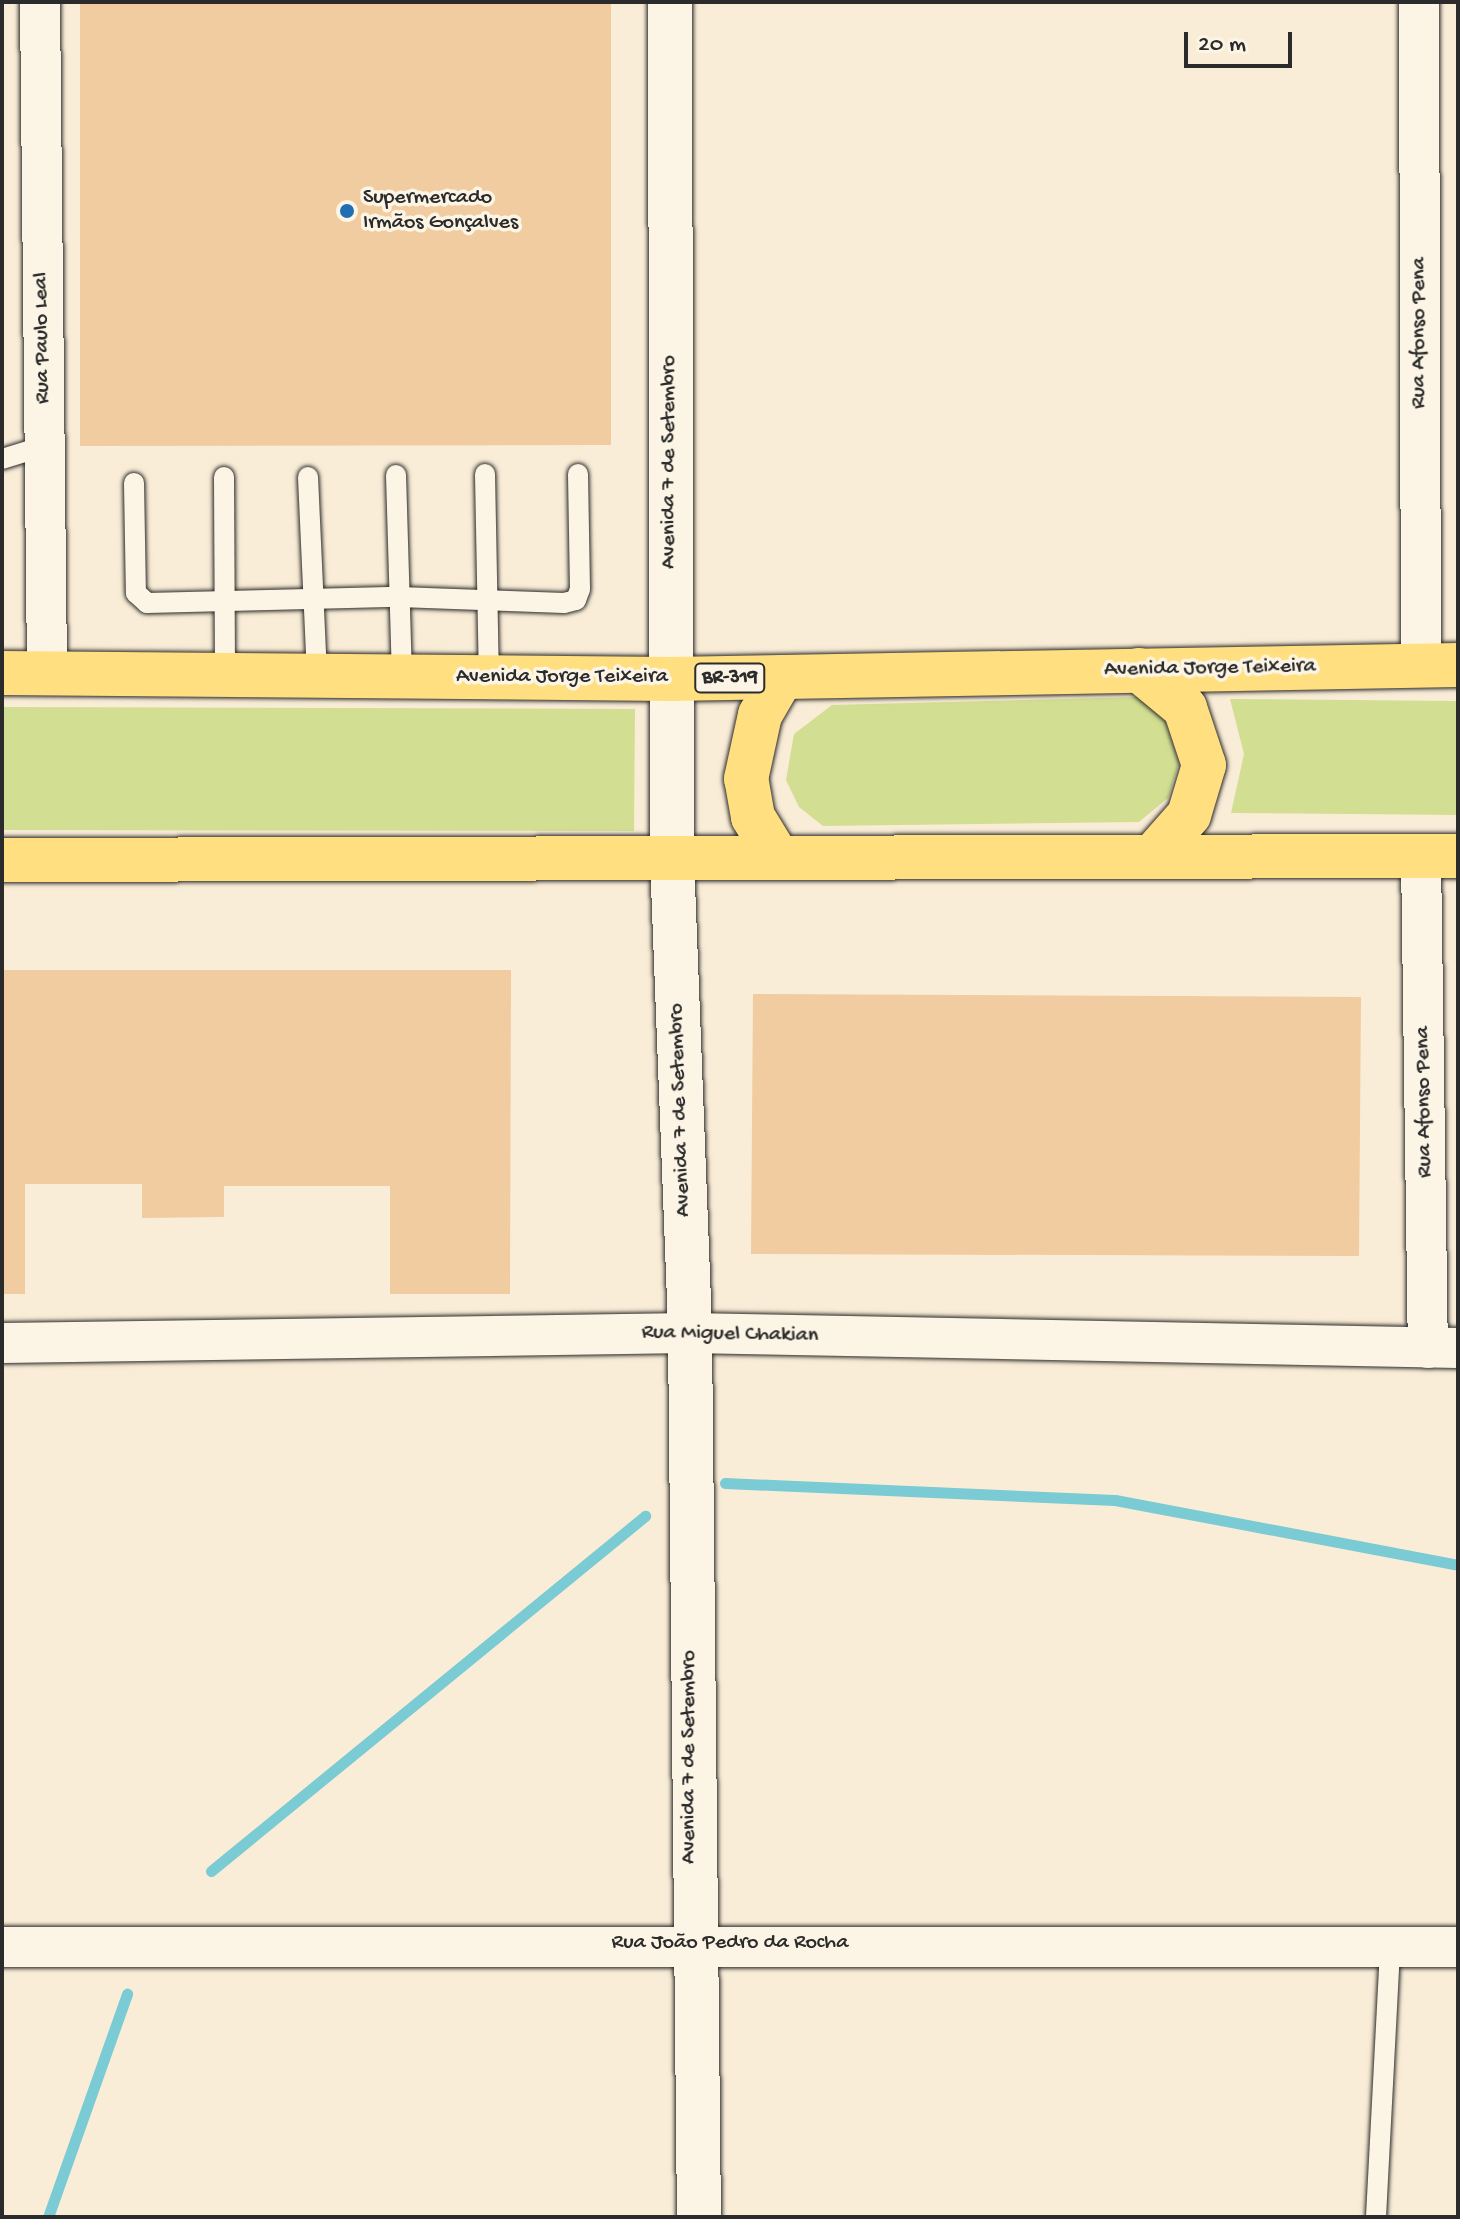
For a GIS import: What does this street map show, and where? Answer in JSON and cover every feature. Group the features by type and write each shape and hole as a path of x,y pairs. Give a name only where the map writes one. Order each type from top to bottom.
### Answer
{"highway":[{"name":"Avenida Jorge Teixeira","path":"2,673 671,679 1440,665"},
{"path":"1139,670 1185,708 1204,765 1189,815 1152,857"},
{"path":"778,858 753,817 746,779 760,715 782,677"},
{"path":"2,860 1440,856"}],"main road":[{"name":"Avenida 7 de Setembro","path":"670,2 672,858 690,1333 692,1944 699,2217"}],"street":[{"name":"Rua Paulo Leal","path":"40,2 47,673"},
{"name":"Rua Afonso Pena","path":"1419,2 1440,665"},
{"name":"Rua Afonso Pena","path":"1440,856 1443,1348"},
{"name":"Rua Miguel Chakian","path":"2,1343 690,1333 1443,1348"},
{"name":"Rua João Pedro da Rocha","path":"2,1947 692,1944 1458,1947"}],"lane":[{"path":"2,459 44,446"},
{"path":"485,474 489,678"},
{"path":"134,483 141,600 487,597 576,600 578,474"},
{"path":"396,475 402,677"},
{"path":"224,477 225,675"},
{"path":"308,477 317,677"},
{"path":"1376,2217 1390,1947"}],"green space":[{"path":"1139,697 1164,717 1179,763 1168,798 1139,822 823,826 799,807 786,780 794,734 832,705"},
{"path":"1230,699 1458,701 1458,815 1231,813 1244,754"},
{"path":"2,707 635,709 634,831 2,830"}],"building":[{"path":"80,2 611,2 611,445 80,446"},
{"path":"2,970 511,970 510,1294 390,1294 390,1186 224,1186 224,1217 142,1218 142,1184 25,1184 25,1294 2,1294"},
{"path":"753,994 1361,997 1359,1256 751,1254"}],"waterway":[{"path":"725,1483 1115,1500 1458,1565"},
{"path":"211,1871 645,1516"},
{"path":"48,2217 127,1994"}],"place":[{"name":"Supermercado Irmãos Gonçalves","path":"347,211"}]}
